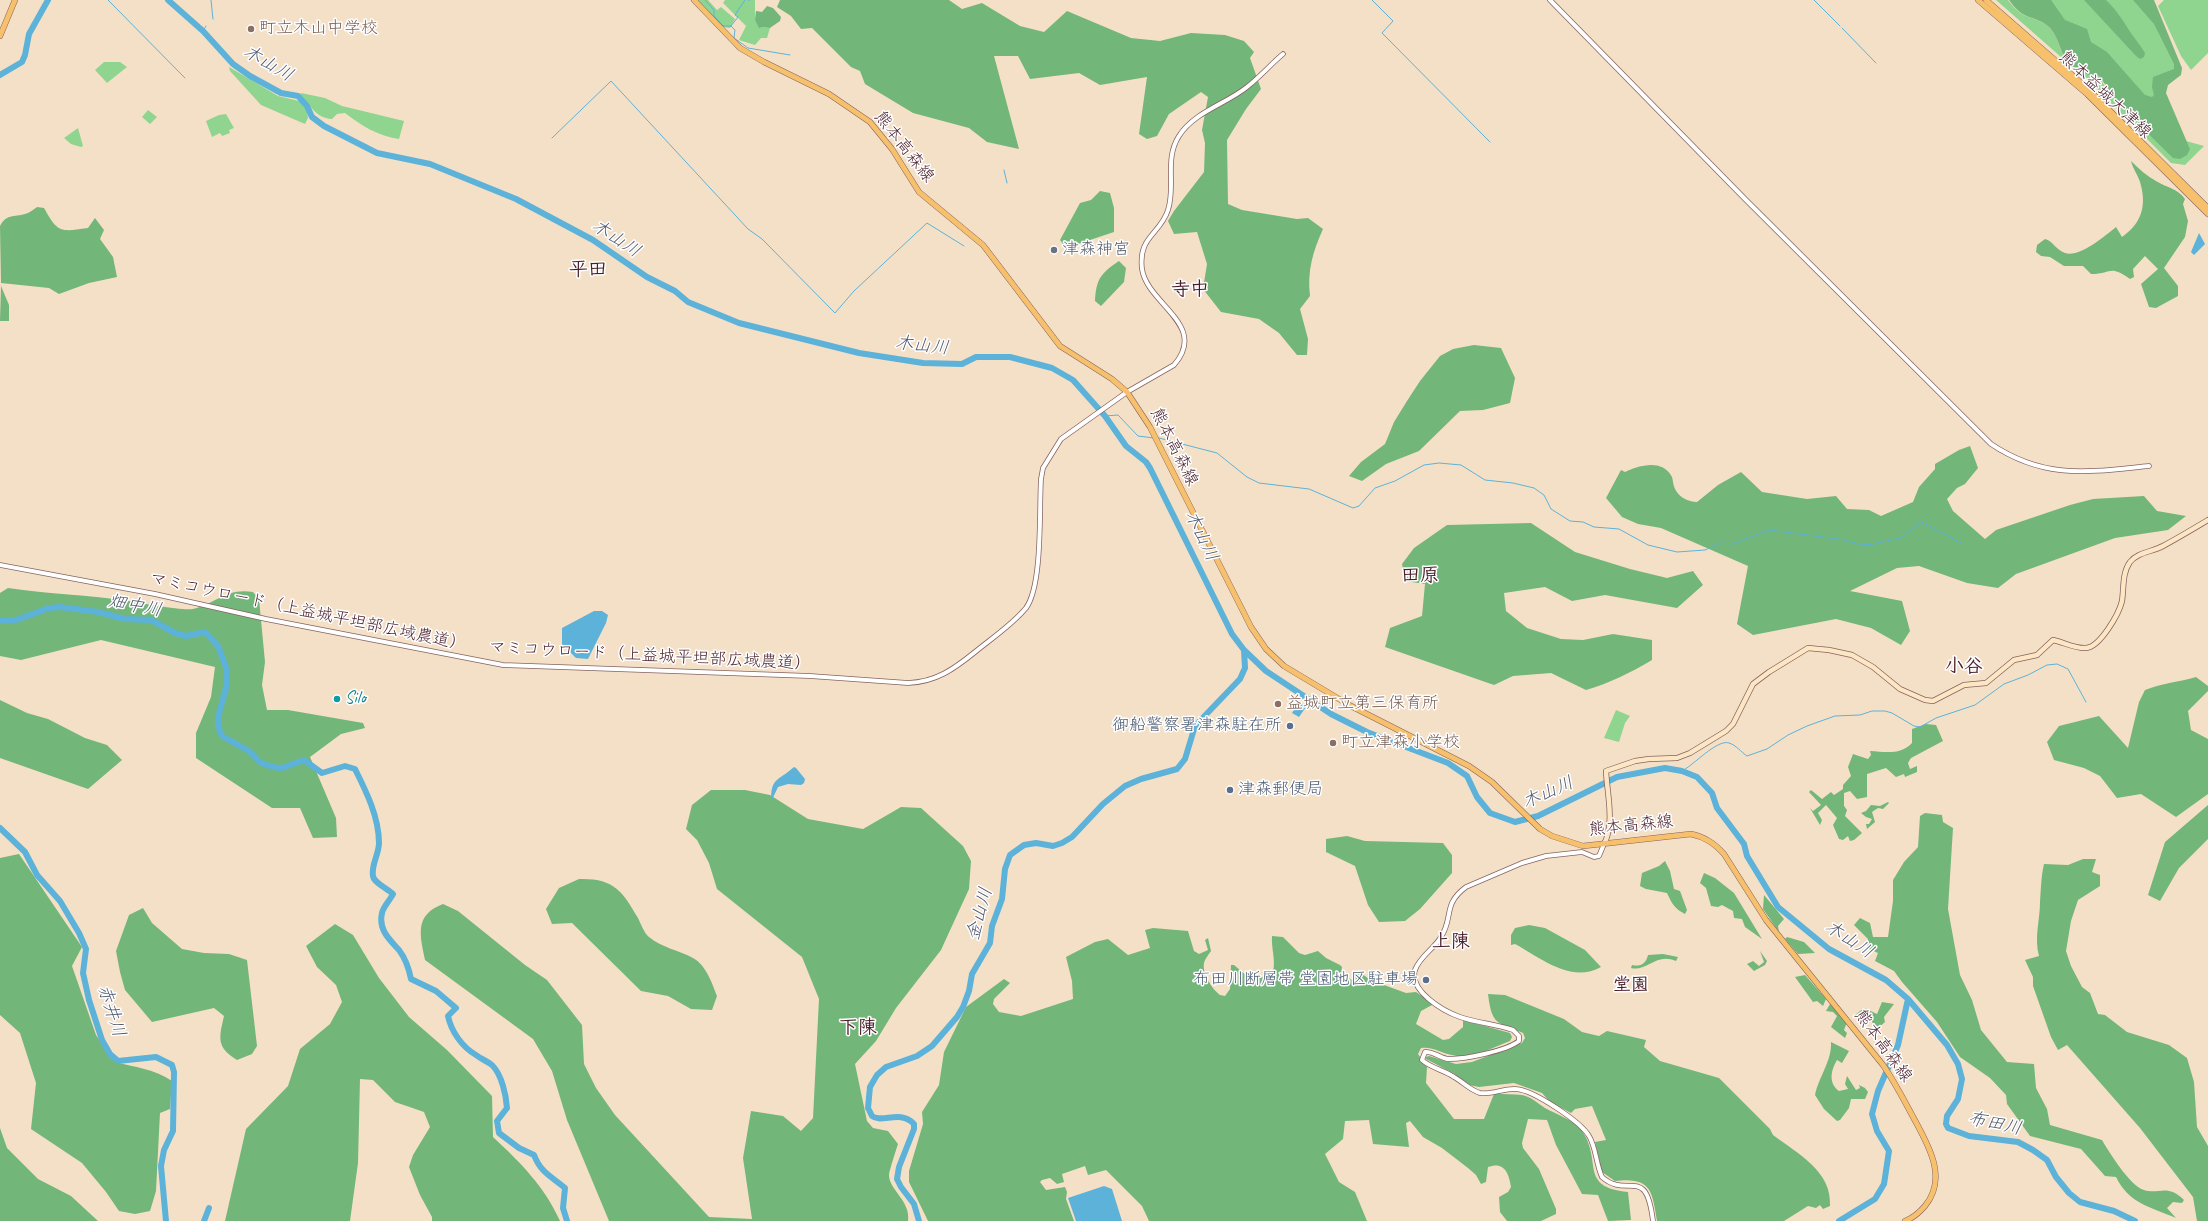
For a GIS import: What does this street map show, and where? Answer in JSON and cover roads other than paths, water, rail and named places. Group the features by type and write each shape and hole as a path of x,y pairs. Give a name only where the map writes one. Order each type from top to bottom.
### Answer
{"main road":[{"path":"0,36 15,0"},
{"name":"熊本高森線","path":"694,0 740,48 764,62 829,94 870,122 892,149 919,192 983,245 1060,346 1112,379 1127,392 1150,427 1250,627 1274,657 1284,666 1349,705 1468,766 1492,782 1540,829 1567,843 1584,846 1691,834 1708,840 1724,854 1766,920 1883,1064 1931,1152 1936,1170 1931,1198 1917,1214 1906,1221"},
{"name":"熊本益城大津線","path":"1978,0 2087,94 2208,214"},
{"name":"熊本益城大津線","path":"1986,0 2088,89 2208,208"},
{"path":"1604,844 1607,837 1609,823 1606,771 1649,758 1684,757 1726,731 1733,724 1753,684 1769,672 1808,648 1829,650 1852,655 1872,667 1900,689 1925,700 1933,701 1964,685 1986,683 2014,660 2037,655 2053,640 2081,648 2091,647 2098,642 2115,618 2121,602 2124,576 2130,563 2135,557 2161,547 2208,520"}],"street":[{"path":"1550,0 1744,199 1990,444 2023,460 2056,471 2089,472 2149,466"},
{"name":"マミコウロード（上益城平坦部広域農道）","path":"0,565 155,594 221,610 503,665 810,676 908,683 922,682 942,676 1009,624 1029,602 1037,571 1041,479 1043,468 1061,439 1127,392 1174,365 1183,352 1185,344 1182,328 1149,285 1142,269 1144,246 1148,238 1158,229 1169,207 1174,144 1188,124 1247,87 1283,54"},
{"path":"1604,844 1599,856 1582,852 1546,856 1522,863 1466,887 1459,892 1451,904 1447,922 1441,938 1420,960 1415,970 1415,982 1421,993 1443,1008 1460,1017 1513,1030 1519,1036 1519,1041 1472,1058 1448,1059 1430,1051 1426,1052 1422,1060 1426,1064 1453,1076 1478,1092 1486,1093 1503,1089 1518,1089 1530,1092 1552,1107 1561,1110 1589,1136 1602,1177 1613,1184 1639,1186 1648,1193 1651,1201 1653,1221"}],"water":[{"path":"2199,233 2205,244 2194,255 2191,252"},
{"path":"594,611 602,611 608,615 606,623 588,659 576,658 562,644 562,628"},
{"path":"1299,702 1306,707 1299,717 1292,713"},
{"path":"794,767 805,779 804,783 801,785 788,784 778,787 771,802 772,788 774,784 779,778"},
{"path":"1104,1186 1112,1189 1122,1221 1076,1221 1068,1198"}],"waterway":[{"name":"畑中川","path":"0,75 22,62 25,55 29,34 48,0"},
{"path":"108,0 185,78"},
{"name":"木山川","path":"168,0 203,31 233,64 250,76 281,93 298,96 307,106 312,117 324,126 377,153 430,164 516,199 593,240 647,277 675,291 688,302 739,323 859,353 923,363 962,364 976,357 1010,357 1052,368 1073,380 1105,416 1126,446 1146,462 1150,468 1232,634 1244,650 1266,671 1331,714 1367,732 1448,763 1467,776 1477,797 1490,813 1515,822 1538,816 1617,777 1665,768 1682,771 1697,777 1712,793 1717,808 1744,844 1747,856 1778,907 1829,949 1886,980 1908,999 1947,1045 1958,1064 1962,1079 1958,1099 1947,1116 1946,1124 1948,1128 1969,1136 2018,1142 2047,1160 2056,1177 2069,1193 2080,1202 2114,1211 2135,1221"},
{"path":"211,0 213,19"},
{"path":"705,0 714,10 714,16 723,26 731,26 735,30 734,38 748,48 790,55"},
{"path":"731,26 738,17 735,15 745,0"},
{"path":"1372,0 1393,21 1382,33 1490,142"},
{"path":"1814,0 1840,26"},
{"name":"木山川","path":"203,31 206,26"},
{"path":"1842,28 1876,63"},
{"path":"552,138 611,81 748,229 762,239 835,313 854,291 927,223 964,246"},
{"path":"1004,170 1007,183"},
{"path":"1105,416 1118,415 1138,436 1154,438"},
{"path":"1159,438 1217,453 1247,477 1259,483 1309,489 1353,508 1359,506 1375,488 1395,481 1424,465 1439,463 1461,465 1485,480 1513,483 1534,488 1544,495 1551,509 1570,521 1583,522 1594,527 1619,529 1648,545 1677,552 1705,550 1721,543 1732,544 1769,530 1845,540 1862,545 1874,544 1900,538 1922,522 1963,544"},
{"name":"畑中川","path":"0,621 16,620 49,608 60,607 98,612 125,619 151,620 175,633 186,636 205,632 218,646 227,670 226,688 218,717 218,726 222,736 249,751 261,763 273,767 282,768 304,760 322,773 345,766 355,769 367,795 377,824 379,843 373,868 373,876 378,883 393,894 382,913 381,919 383,930 403,956 411,979 436,991 456,1008 448,1016 449,1022 454,1033 466,1048 492,1065 495,1069 503,1085 507,1108 497,1121 499,1133 519,1148 534,1155 543,1170 565,1188 563,1208 567,1221"},
{"name":"金山川","path":"919,1221 914,1204 897,1179 899,1167 914,1129 914,1124 903,1118 897,1117 881,1119 872,1116 868,1108 870,1087 877,1075 886,1067 917,1056 932,1046 957,1017 963,1007 969,991 972,974 990,943 992,926 1002,899 1005,869 1010,855 1024,845 1036,843 1053,846 1062,843 1072,837 1103,804 1125,786 1141,779 1177,769 1185,759 1195,726 1240,679 1245,668 1244,650"},
{"path":"1682,771 1718,745 1724,743 1732,744 1747,756 1767,749 1788,735 1807,726 1835,716 1860,715 1872,711 1885,711 1892,713 1914,726 1920,727 1936,718 1975,705 2004,684 2028,675 2047,665 2057,664 2068,669 2086,702"},
{"name":"赤井川","path":"0,828 25,852 37,875 60,901 79,933 86,949 83,973 89,1000 102,1040 110,1054 118,1061 156,1057 172,1065 174,1072 173,1131 164,1150 161,1166 166,1221"},
{"name":"木山川","path":"1839,1221 1875,1199 1884,1184 1889,1151 1877,1131 1872,1114 1878,1091 1898,1045 1908,999"},
{"path":"204,1221 209,1208"}],"place":[{"name":"町立木山中学校","path":"251,29"},
{"name":"津森神宮","path":"1054,250"},
{"name":"Silo","path":"337,699"},
{"name":"益城町立第三保育所","path":"1278,704"},
{"name":"御船警察署津森駐在所","path":"1290,726"},
{"name":"町立津森小学校","path":"1333,743"},
{"name":"津森郵便局","path":"1230,790"},
{"name":"布田川断層帯 堂園地区駐車場","path":"1426,980"}],"district":[{"name":"平田","path":"588,270"},
{"name":"寺中","path":"1190,290"},
{"name":"田原","path":"1420,576"},
{"name":"小谷","path":"1964,667"},
{"name":"上陳","path":"1451,942"},
{"name":"堂園","path":"1631,985"},
{"name":"下陳","path":"858,1028"}],"water label":[{"name":"布田川","path":"1995,1124"}]}
